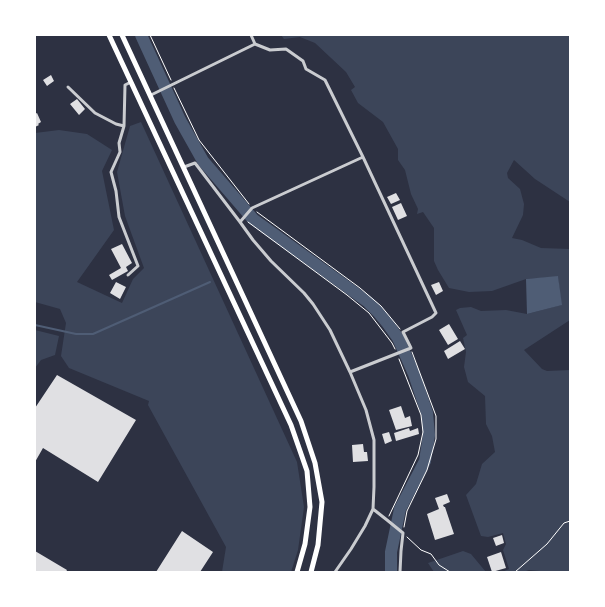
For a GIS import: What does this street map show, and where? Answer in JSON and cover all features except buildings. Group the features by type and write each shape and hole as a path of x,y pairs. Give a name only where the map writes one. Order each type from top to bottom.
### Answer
{"main road":[{"path":"109,35 287,416 307,471 310,507 305,544 297,572"},
{"path":"122,35 152,94 301,421 316,463 322,502 318,545 311,572"}],"street":[{"path":"251,35 255,44 270,50 286,49 303,61 306,69 325,80 436,313 432,318 403,332 411,348 350,372"},
{"path":"152,94 255,44"},
{"path":"128,275 138,266 119,217 116,191 111,172 120,152 119,143 124,126 125,85 131,82"},
{"path":"68,87 95,113 124,126"},
{"path":"242,220 252,208 363,158"},
{"path":"184,167 195,163 242,220 253,240 313,304 330,330 366,410 374,440 372,509 366,526 335,572"},
{"path":"372,509 403,533 400,551 400,572"}],"path":[{"path":"150,35 199,140 252,208 360,288 381,306 403,332"},
{"path":"242,220 347,295 369,313 392,343 421,415 423,432 418,455 387,520"},
{"path":"411,348 436,416 436,439 427,470 407,511 403,533 421,550 431,554 439,565 450,572"},
{"path":"515,572 547,544 564,524 570,521"}],"shaded area":[{"path":"281,35 570,35 570,202 535,179 514,160 507,173 508,178 520,189 524,204 523,215 512,238 541,248 570,249 570,320 524,350 542,369 547,371 570,370 570,572 529,570 523,572 502,572 509,569 503,550 506,544 503,533 488,537 481,536 466,495 476,484 482,464 495,452 492,436 486,424 485,396 468,382 464,367 466,352 463,338 467,335 456,310 471,307 481,311 506,310 527,314 561,305 558,277 526,279 492,291 469,292 449,288 434,261 434,228 423,212 417,214 418,209 411,194 405,170 398,160 398,149 383,122 358,103 351,90 355,87 346,72 315,43 300,37 284,39"},
{"path":"141,122 297,462 304,507 298,550 291,572 222,572 226,547 148,405 149,401 69,368 61,356 66,323 60,309 35,302 35,133 59,130 87,134 112,150 102,171 114,230 77,282 122,303 133,279 144,268 125,216 117,172 130,126"},
{"path":"558,276 562,305 527,314 526,279"},
{"path":"35,330 59,336 55,355 41,360 35,368"},
{"path":"463,551 471,554 486,572 434,572 428,563"}],"waterway":[{"path":"141,35 180,120 203,161 253,219 368,302 398,338 414,374 427,413 429,435 425,461 400,509 391,552 391,572"},
{"path":"35,325 76,334 93,334 210,282"}]}
